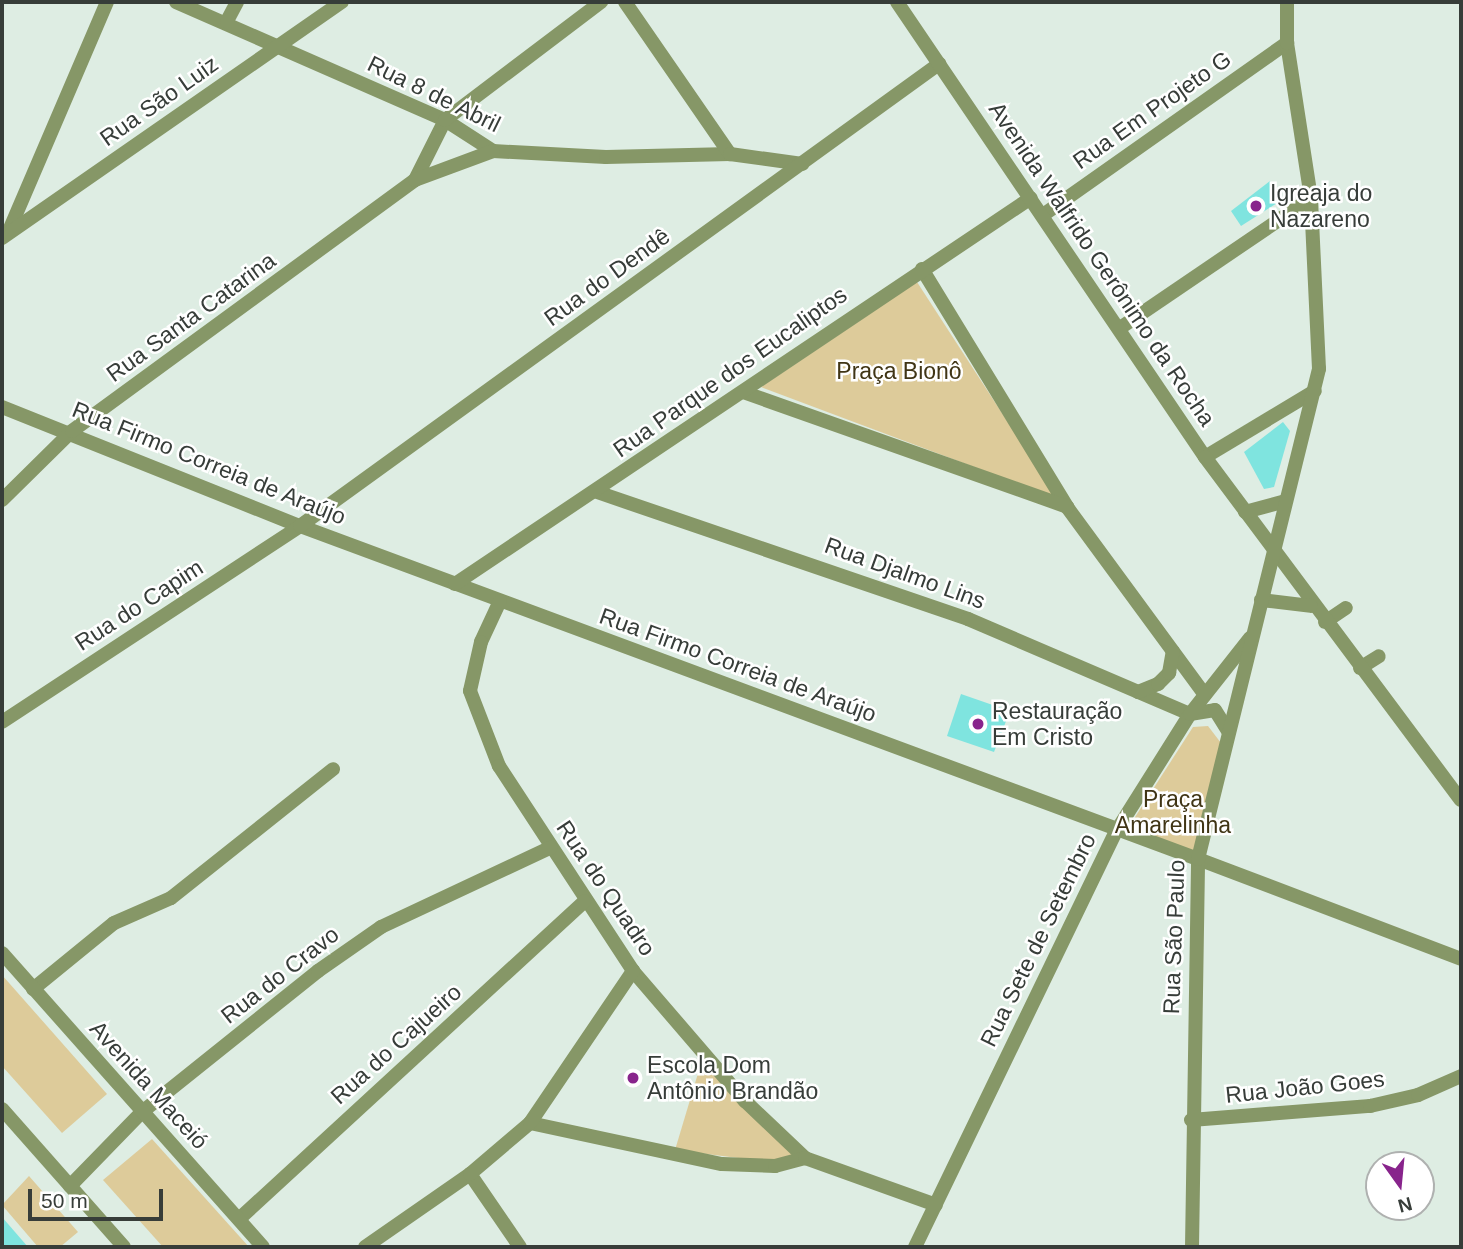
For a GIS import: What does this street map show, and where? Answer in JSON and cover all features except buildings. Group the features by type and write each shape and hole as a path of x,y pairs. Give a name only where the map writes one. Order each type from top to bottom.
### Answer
{"street":[{"path":"5,236 107,2"},
{"name":"Rua 8 de Abril","path":"176,2 227,21 279,47 445,120 493,151 730,154 802,164"},
{"path":"227,21 237,2"},
{"name":"Rua São Luiz","path":"5,236 180,110 279,47 342,2"},
{"name":"Rua Santa Catarina","path":"415,180 445,120 601,2"},
{"path":"625,2 730,154"},
{"name":"Avenida Walfrido Gerônimo da Rocha","path":"897,2 1205,457 1273,550"},
{"name":"Rua São Paulo","path":"1192,1247 1191,1120 1198,859 1273,550 1315,391 1320,305 1311,198 1287,43 1287,2"},
{"name":"Rua Em Projeto G","path":"1043,215 1287,43"},
{"name":"Rua do Dendê","path":"300,526 939,64"},
{"name":"Rua Santa Catarina","path":"2,500 72,431 415,180 493,151"},
{"name":"Rua Parque dos Eucaliptos","path":"455,584 597,492 922,269 1031,198"},
{"path":"1120,328 1311,198"},
{"path":"922,269 1067,507 1206,695"},
{"path":"1205,457 1315,391"},
{"path":"743,392 1067,507"},
{"name":"Rua Firmo Correia de Araújo","path":"2,407 72,431 300,526 1461,959"},
{"name":"Rua Djalmo Lins","path":"597,492 944,611 1190,714 1215,710 1228,731"},
{"path":"1245,512 1286,501"},
{"name":"Rua do Capim","path":"2,722 300,526"},
{"path":"1273,550 1313,607 1461,800"},
{"path":"1261,600 1313,607"},
{"name":"Rua do Quadro","path":"500,601 481,642 472,701 499,766 584,902 633,971 745,1101 805,1158"},
{"path":"1325,622 1346,608"},
{"name":"Rua Sete de Setembro","path":"915,1247 1117,830 1190,714 1253,634"},
{"path":"1138,692 1164,679 1173,651"},
{"path":"1360,668 1379,656"},
{"path":"33,989 114,923 171,898 333,769"},
{"name":"Rua do Cravo","path":"70,1186 142,1112 381,927 550,848"},
{"name":"Rua do Cajueiro","path":"239,1219 584,902"},
{"name":"Avenida Maceió","path":"2,953 263,1247"},
{"path":"365,1247 470,1174 530,1123 633,971"},
{"name":"Rua João Goes","path":"1191,1120 1370,1106 1418,1095 1461,1076"},
{"path":"2,1110 124,1247"},
{"path":"530,1123 722,1164 775,1166 805,1158 936,1205"},
{"path":"470,1174 520,1247"}],"green space":[{"name":"Praça Bionô","path":"917,282 1057,498 761,387"},
{"name":"Praça Amarelinha","path":"1208,726 1221,743 1194,852 1128,828 1193,727"},
{"path":"2,975 107,1094 62,1133 2,1066"},
{"path":"702,1060 797,1155 770,1162 675,1150"},
{"path":"152,1139 249,1247 163,1247 103,1180"},
{"path":"29,1176 78,1232 60,1247 38,1247 2,1205"}],"place":[{"name":"Igreaja do Nazareno","path":"1256,206"},
{"name":"Restauração Em Cristo","path":"978,724"},
{"name":"Escola Dom Antônio Brandão","path":"633,1078"}]}
